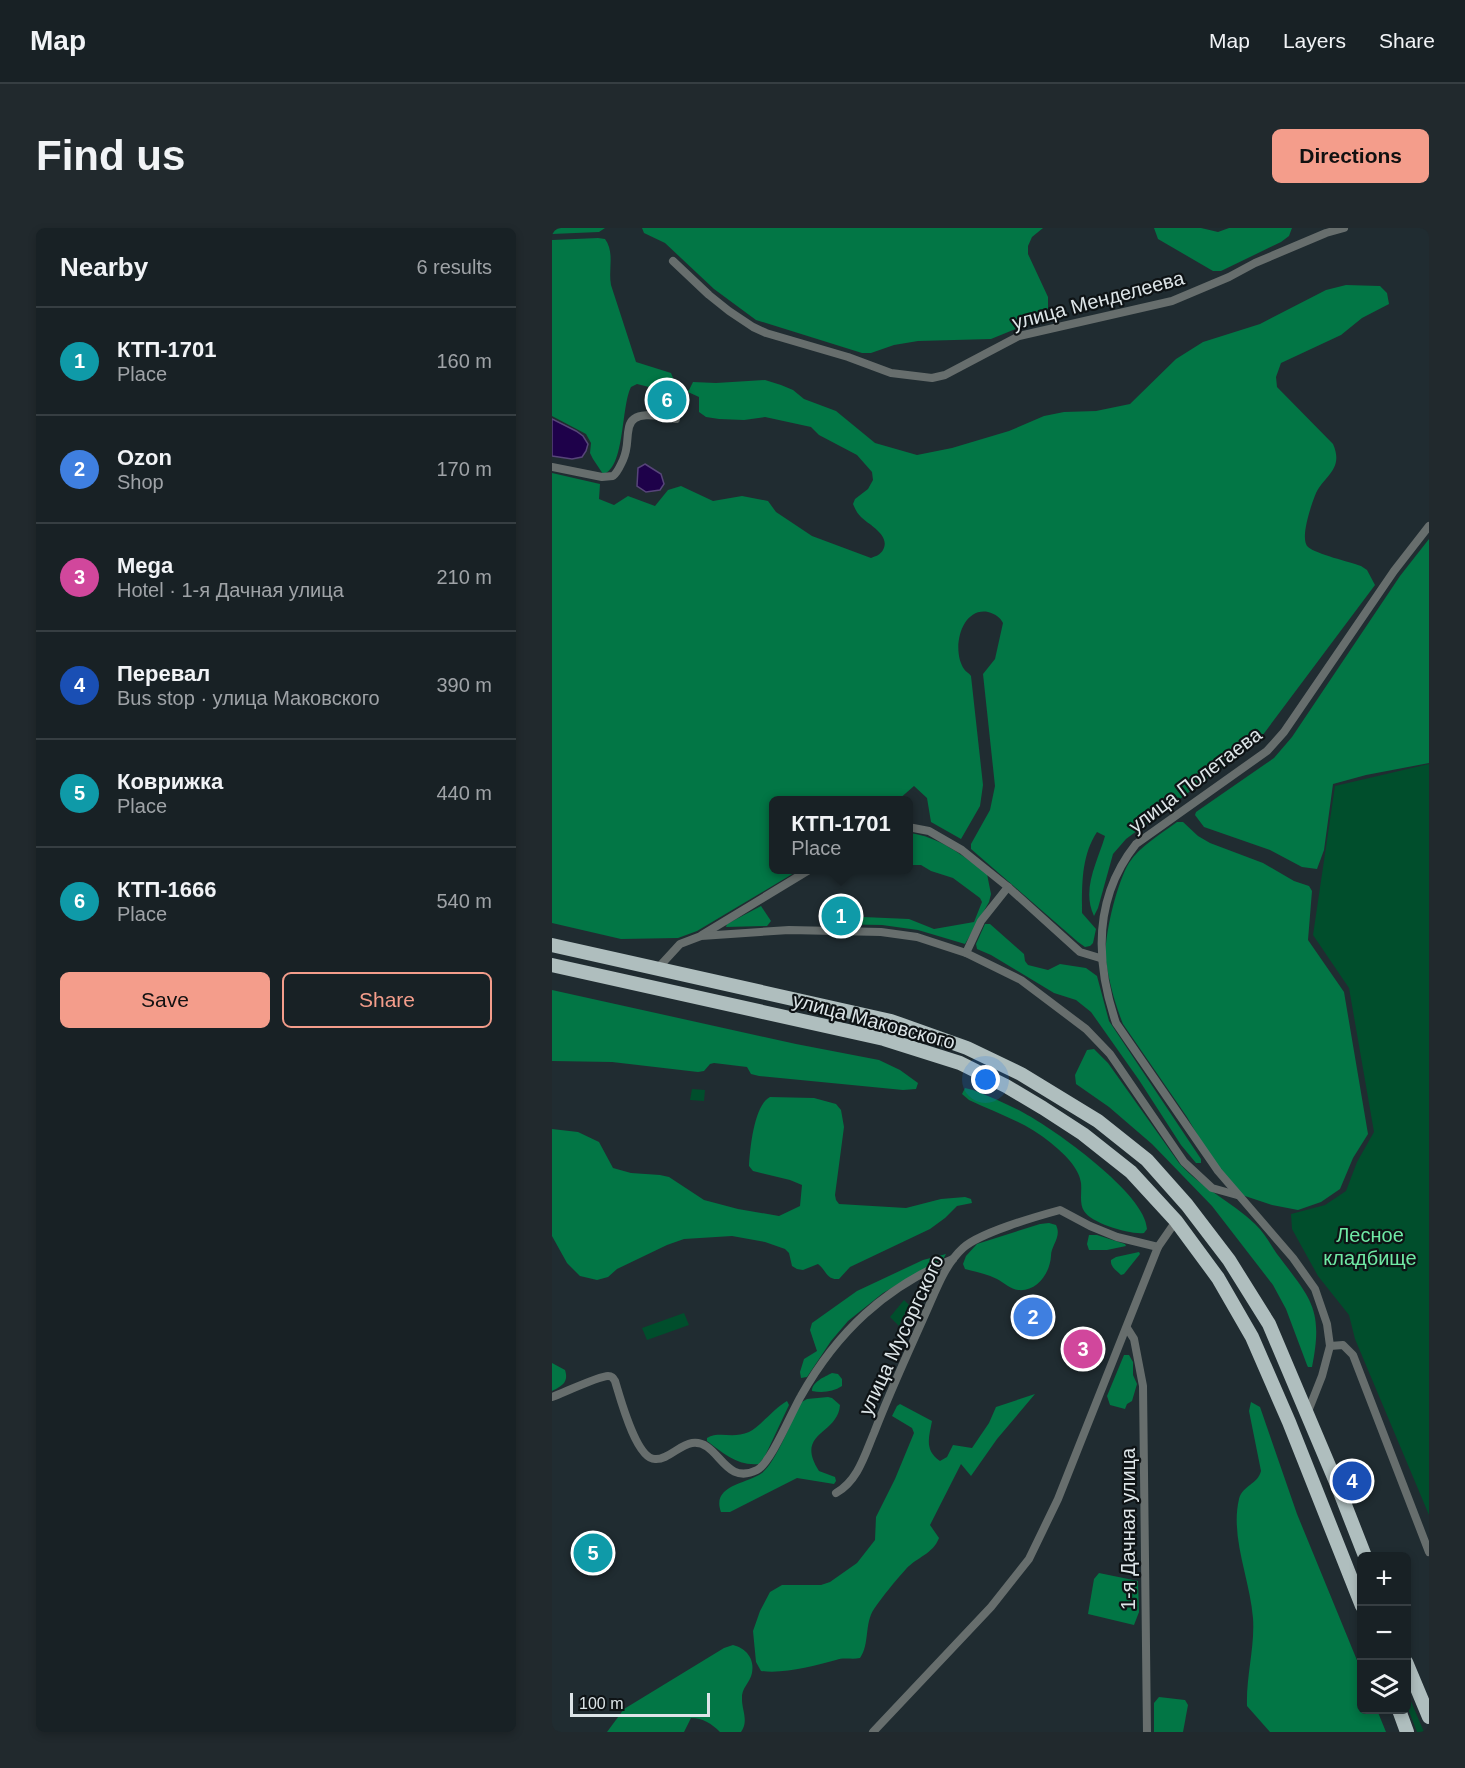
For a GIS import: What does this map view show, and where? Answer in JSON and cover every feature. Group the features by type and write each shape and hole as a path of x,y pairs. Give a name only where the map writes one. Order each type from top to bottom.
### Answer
{"highway":[{"name":"улица Маковского","path":"552,945 891,1022 967,1048 1021,1074 1098,1121 1148,1161 1187,1206 1229,1260 1269,1324 1363,1552"},
{"name":"улица Маковского","path":"552,964 884,1039 960,1063 1006,1086 1083,1134 1131,1172 1176,1221 1218,1278 1252,1337 1289,1422 1357,1593"},
{"path":"1411,1672 1429,1717"},
{"path":"1400,1714 1407,1732"}],"street":[{"name":"улица Менделеева","path":"673,261 709,295 753,327 891,373 932,378 945,375 1019,336 1172,300 1326,233 1344,228"},
{"path":"552,467 610,477 617,472 628,449 628,428 633,420 645,415 676,419"},
{"name":"улица Полетаева","path":"1330,1346 1327,1324 1315,1289 1293,1258 1218,1171 1116,1023 1107,997 1100,958 1102,929 1109,894 1123,860 1136,844 1267,751 1284,732 1394,572 1429,526"},
{"path":"913,828 929,831 962,850 1008,887 1080,952 1100,958"},
{"path":"658,968 680,944 701,936 802,874"},
{"path":"966,953 981,921 1008,887"},
{"path":"701,936 789,930 881,932 917,937 966,953 1021,980 1086,1029 1110,1054 1184,1162 1212,1188 1237,1195"},
{"name":"улица Мусоргского","path":"836,1493 851,1480 863,1462 890,1392 942,1278 953,1258 963,1247 974,1240 1060,1210 1089,1226 1117,1237 1158,1247"},
{"path":"873,1732 991,1607 1029,1559 1058,1499 1158,1247 1176,1221"},
{"path":"552,1397 608,1376 615,1381 630,1425 642,1452 647,1457 658,1459 684,1445 705,1444 733,1472 744,1473 757,1470 768,1460 813,1376 860,1317 892,1290 953,1258"},
{"name":"1-я Дачная улица","path":"1127,1328 1134,1339 1143,1386 1146,1732"},
{"path":"1307,1414 1322,1376 1330,1346 1343,1345 1353,1355 1429,1552"}],"green space":[{"path":"552,228 605,228 599,232 552,234"},
{"path":"642,228 1043,228 1032,237 1028,246 1028,254 1048,297 1048,309 1038,320 991,339 918,341 894,345 871,353 862,353 756,320 714,289 665,243 644,233"},
{"path":"1154,228 1201,228 1218,232 1229,228 1292,228 1289,236 1281,242 1221,271 1213,271 1158,239"},
{"path":"605,239 610,250 611,285 636,362 671,373 673,378 672,390 669,392 637,384 631,387 619,449 610,470 603,474 590,453 591,443 586,434 552,416 552,240"},
{"path":"1346,285 1380,286 1387,293 1389,304 1362,318 1341,335 1281,363 1276,377 1277,387 1333,444 1336,453 1335,466 1316,493 1312,505 1307,521 1306,543 1308,547 1318,552 1361,566 1367,570 1375,585 1259,740 1126,839 1113,854 1094,916 1090,906 1090,885 1105,836 1097,832 1085,861 1083,882 1082,913 1096,929 1093,943 1090,946 1085,947 1078,942 971,849 971,844 990,810 995,786 983,674 995,659 1003,623 997,616 988,612 979,612 971,616 965,623 959,641 960,661 971,676 983,785 980,806 961,839 931,822 927,798 914,786 903,796 769,796 769,874 792,874 697,931 678,938 621,939 552,923 552,473 600,484 599,499 614,505 628,496 655,506 668,490 681,486 713,501 742,496 768,501 776,512 812,536 871,558 882,552 885,545 882,535 856,511 853,504 855,499 868,489 873,480 872,472 857,455 819,435 811,427 765,417 744,420 706,417 699,412 699,397 688,392 693,382 765,380 781,385 793,390 804,399 836,411 875,443 917,455 952,448 1009,431 1044,416 1064,412 1096,411 1130,404 1176,359 1203,342 1260,324 1326,290"},
{"path":"1429,539 1429,763 1333,784 1324,850 1317,869 1302,867 1270,850 1204,827 1195,815 1196,812 1274,758 1292,737 1400,576"},
{"name":"Лесное кладбище","path":"1429,764 1429,1515 1355,1339 1349,1315 1318,1276 1292,1229 1291,1214 1325,1205 1346,1191 1357,1162 1374,1132 1349,988 1313,935 1335,786"},
{"path":"1177,822 1183,822 1198,836 1210,843 1263,863 1294,881 1309,886 1312,891 1308,940 1344,992 1368,1134 1353,1158 1340,1189 1321,1202 1298,1210 1272,1205 1229,1189 1187,1117 1123,1024 1115,1001 1107,969 1106,951 1109,925 1120,883 1129,863 1139,851"},
{"path":"913,834 940,843 960,854 987,874 991,894 989,902 965,944 918,930 882,925 827,924 828,920 863,917 909,919 934,929 974,922 982,902 980,898 953,878 921,865 913,865"},
{"path":"761,906 771,921 767,926 726,927 727,924"},
{"path":"985,924 990,924 1024,954 1028,965 1048,970 1060,964 1086,968 1097,976 1109,1021 1201,1159 1201,1163 1196,1163 1181,1145 1091,1012 1076,1000 1054,993 977,949 976,944"},
{"path":"552,990 879,1060 900,1070 918,1083 916,1089 903,1090 759,1076 751,1074 747,1067 714,1063 704,1071 698,1072 612,1062 552,1061"},
{"path":"1094,1049 1108,1063 1179,1163 1197,1180 1258,1227 1298,1282 1306,1294 1315,1317 1316,1331 1312,1367 1307,1365 1286,1309 1273,1285 1212,1206 1152,1144 1109,1107 1076,1084 1075,1075 1087,1050"},
{"path":"965,1088 1012,1107 1038,1121 1096,1164 1132,1198 1143,1215 1147,1229 1144,1233 1130,1232 1094,1220 1084,1211 1080,1177 1065,1156 1032,1129 969,1100 962,1094"},
{"path":"692,1089 705,1090 704,1101 690,1100"},
{"path":"770,1097 814,1098 836,1104 841,1110 844,1127 835,1195 839,1204 906,1208 941,1199 965,1197 971,1199 972,1203 957,1206 930,1229 850,1267 839,1279 829,1277 818,1264 803,1270 797,1269 792,1266 789,1253 785,1249 765,1242 732,1236 684,1239 617,1269 608,1277 597,1280 580,1276 567,1263 552,1236 552,1129 578,1132 599,1142 613,1168 631,1173 669,1177 704,1200 779,1216 800,1206 802,1185 753,1171 749,1166 757,1118 760,1109"},
{"path":"1049,1223 1056,1225 1058,1233 1048,1269 1037,1285 1018,1290 993,1277 965,1269 963,1264 966,1256 977,1244"},
{"path":"1089,1235 1097,1235 1126,1246 1107,1250 1089,1250 1087,1244"},
{"path":"1139,1252 1140,1254 1124,1274 1121,1275 1114,1269 1111,1260"},
{"path":"946,1254 941,1263 919,1272 883,1293 848,1321 831,1341 807,1377 801,1378 800,1372 804,1359 817,1351 810,1330 812,1323 857,1291 923,1260"},
{"path":"904,1300 909,1305 899,1326 890,1317"},
{"path":"684,1313 689,1325 647,1340 642,1328"},
{"path":"1124,1355 1129,1355 1133,1362 1133,1375 1137,1384 1132,1401 1125,1409 1110,1405 1107,1396"},
{"path":"552,1363 565,1370 566,1378 562,1385 552,1391"},
{"path":"832,1373 838,1374 842,1379 842,1386 827,1392 812,1391 816,1382"},
{"path":"1035,1394 997,1439 971,1476 961,1464 930,1525 939,1538 929,1552 906,1569 874,1609 860,1658 839,1659 789,1670 761,1671 756,1662 753,1631 770,1592 782,1585 821,1585 830,1582 857,1563 875,1540 876,1517 914,1433 912,1428 892,1416 897,1406 900,1404 932,1421 930,1448 940,1461 947,1457 953,1445 972,1448 989,1423 996,1407"},
{"path":"828,1397 840,1405 837,1415 814,1441 811,1448 819,1471 835,1477 834,1484 797,1478 730,1512 721,1512 719,1503 726,1491 732,1486 756,1477 767,1468 800,1403 807,1399"},
{"path":"787,1401 789,1405 759,1464 737,1461 707,1441 707,1438 712,1436 749,1432"},
{"path":"1251,1402 1260,1407 1297,1514 1357,1660 1357,1714 1379,1714 1386,1732 1270,1732 1247,1706 1253,1618 1239,1543 1237,1513 1241,1494 1257,1479 1261,1471 1249,1411"},
{"path":"1099,1573 1138,1581 1139,1612 1134,1625 1088,1614 1094,1579"},
{"path":"733,1645 748,1655 753,1668 742,1695 745,1720 741,1732 720,1732 707,1722 691,1718 684,1732 607,1732 624,1709 724,1648"},
{"path":"1159,1697 1185,1700 1188,1705 1183,1732 1154,1732 1154,1703"},
{"path":"1411,1701 1424,1732 1417,1732 1410,1714"}],"shaded area":[{"path":"552,419 583,436 588,444 582,457 572,459 552,456"},
{"path":"645,464 661,474 664,484 660,490 646,492 637,486 638,468"}],"place":[{"name":"КТП-1666","path":"667,400"},
{"name":"КТП-1701","path":"841,916"},
{"name":"Ozon","path":"1033,1317"},
{"name":"Mega","path":"1083,1349"},
{"name":"Перевал","path":"1352,1481"},
{"name":"Коврижка","path":"593,1553"}]}
